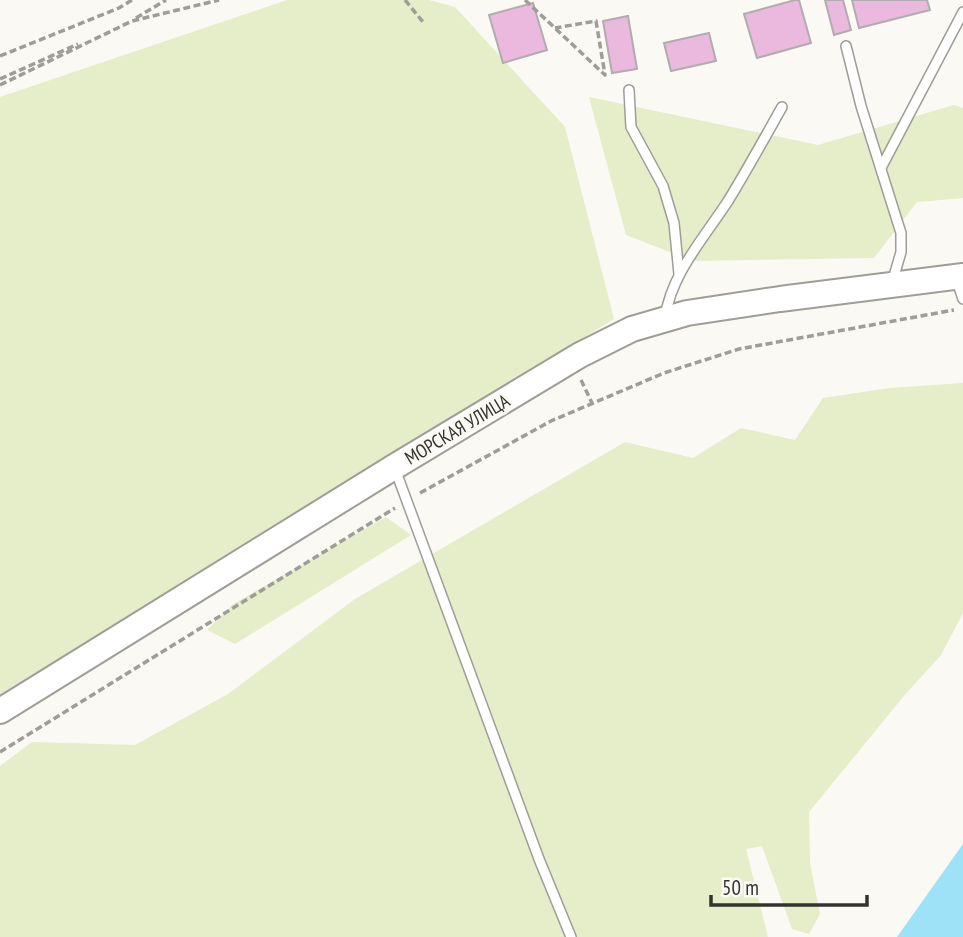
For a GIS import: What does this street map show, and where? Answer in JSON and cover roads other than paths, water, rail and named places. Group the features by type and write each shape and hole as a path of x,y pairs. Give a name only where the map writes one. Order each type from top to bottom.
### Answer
{"street":[{"name":"МОРСКАЯ УЛИЦА","path":"0,711 394,467 580,355 632,329 687,313 780,299 892,285 960,284"}],"lane":[{"path":"881,168 963,12"},
{"path":"846,46 861,106 901,233 901,251 892,285"},
{"path":"629,90 631,127 663,186 674,223 679,274"},
{"path":"664,320 667,301 679,274 745,173 782,107"},
{"path":"394,467 539,859 571,937"}],"water":[{"path":"963,844 963,937 897,937"}]}
